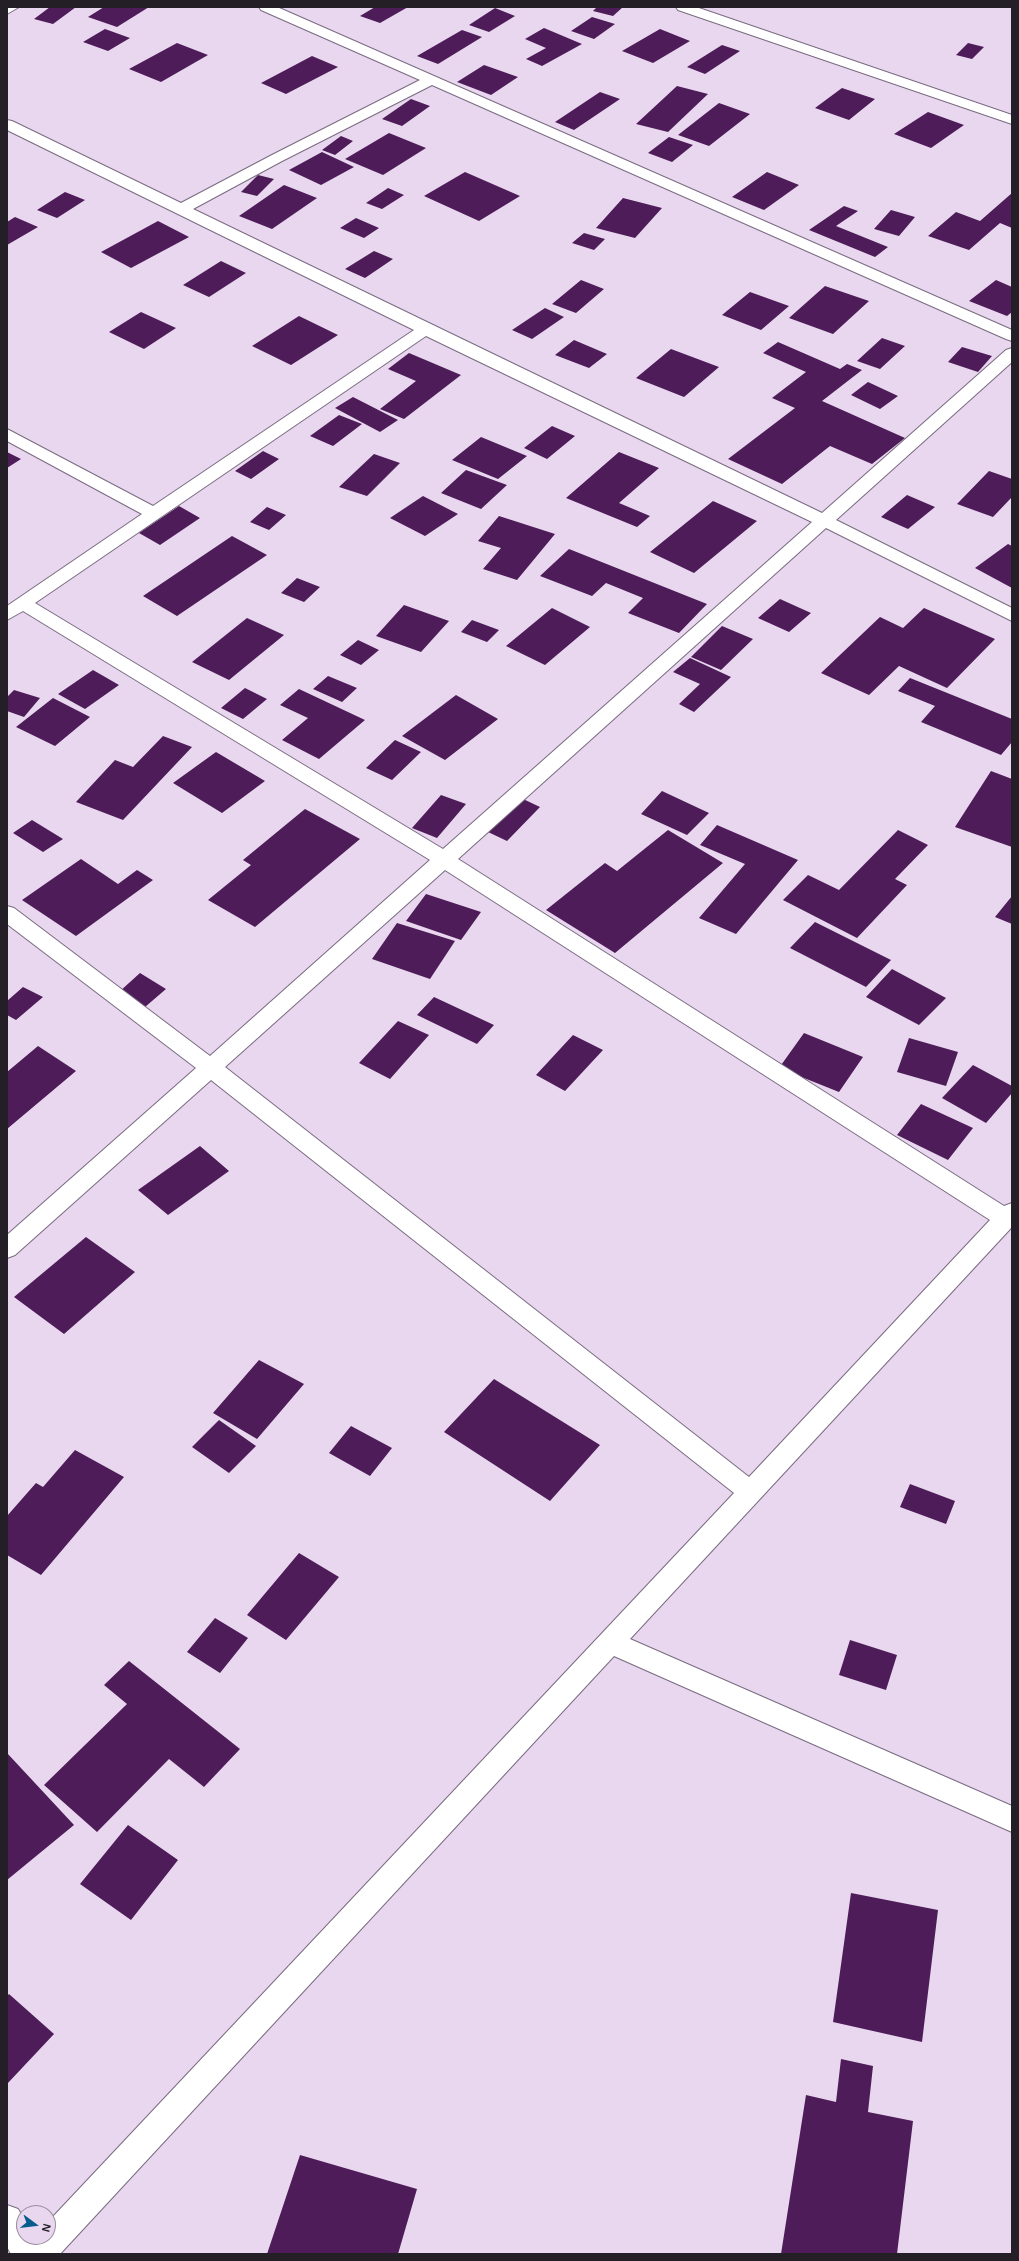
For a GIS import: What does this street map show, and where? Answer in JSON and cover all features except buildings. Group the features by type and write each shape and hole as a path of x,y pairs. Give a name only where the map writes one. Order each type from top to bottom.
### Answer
{"street":[{"path":"7,10 12,7"},
{"path":"266,7 430,81 1012,336"},
{"path":"683,7 1012,120"},
{"path":"180,210 276,158 430,81"},
{"path":"7,124 425,329 825,521 1012,615"},
{"path":"39,2254 1009,1215 445,860 15,609 425,329"},
{"path":"7,1249 1012,353"},
{"path":"7,434 155,514"},
{"path":"7,913 211,1068 751,1492"},
{"path":"611,1642 1012,1819"},
{"path":"7,2220 29,2254"}]}
